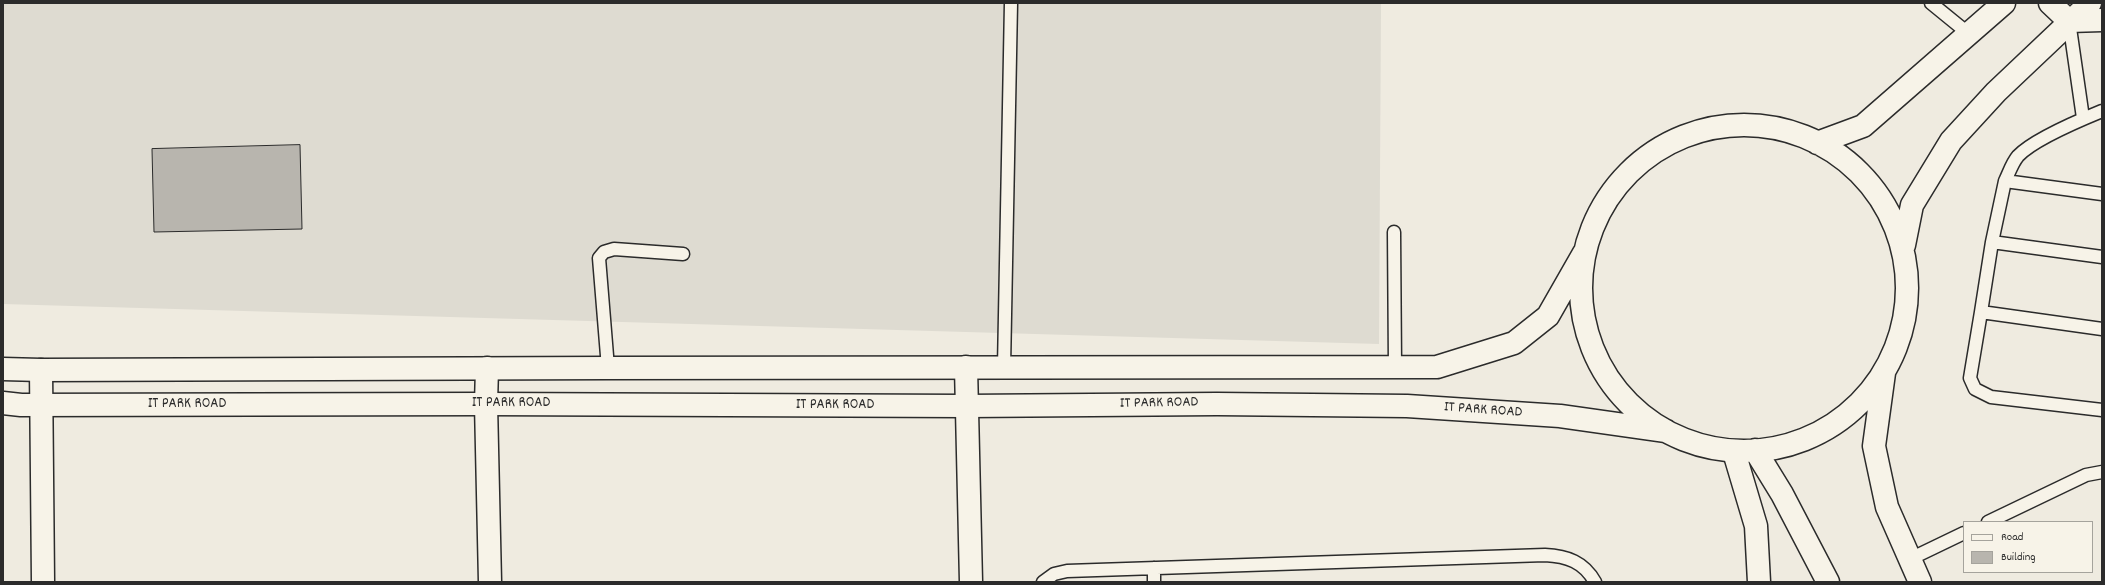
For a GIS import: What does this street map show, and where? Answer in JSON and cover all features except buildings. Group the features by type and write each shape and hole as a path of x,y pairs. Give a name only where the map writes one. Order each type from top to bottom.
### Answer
{"street":[{"path":"1817,143 1864,126 2004,3"},
{"path":"2050,3 2069,21 2102,20"},
{"path":"1584,253 1581,305 1595,356 1624,400 1666,431 1703,448 1745,451 1768,450 1819,433 1863,401 1895,354 1909,300 1904,245 1912,205 1951,141 1996,92 2069,21 2090,3"},
{"path":"3,369 1437,367 1514,343 1548,316 1584,253 1603,204 1637,164 1682,137 1736,124 1791,131 1841,155 1880,195 1904,245"},
{"path":"966,367 971,582"},
{"path":"487,368 486,404 490,582"},
{"path":"1885,368 1874,446 1886,507 1920,582"},
{"path":"41,370 43,582"},
{"name":"IT PARK ROAD","path":"3,403 41,405 486,404 966,406 1217,404 1407,406 1560,416 1666,431"},
{"path":"1745,451 1756,526 1760,582"},
{"path":"1745,451 1782,494 1828,582"}],"lane":[{"path":"1004,367 1011,3"},
{"path":"1931,3 1969,34"},
{"path":"2069,21 2083,118"},
{"path":"2102,111 2083,118 2030,147 2018,157 2005,181 1992,242 1970,378 1975,389 1991,397 2102,410"},
{"path":"2005,181 2102,194"},
{"path":"1394,232 1395,367"},
{"path":"1992,242 2102,257"},
{"path":"608,368 599,258 604,252 614,249 683,254"},
{"path":"1981,312 2102,329"},
{"path":"1990,521 2086,475 2102,472"},
{"path":"1910,559 1963,533"},
{"path":"1043,582 1054,574 1067,572 1545,555 1559,555 1574,560 1584,567 1595,582"},
{"path":"1154,568 1154,582"}],"shaded area":[{"path":"3,3 1381,3 1379,344 3,304"}]}
